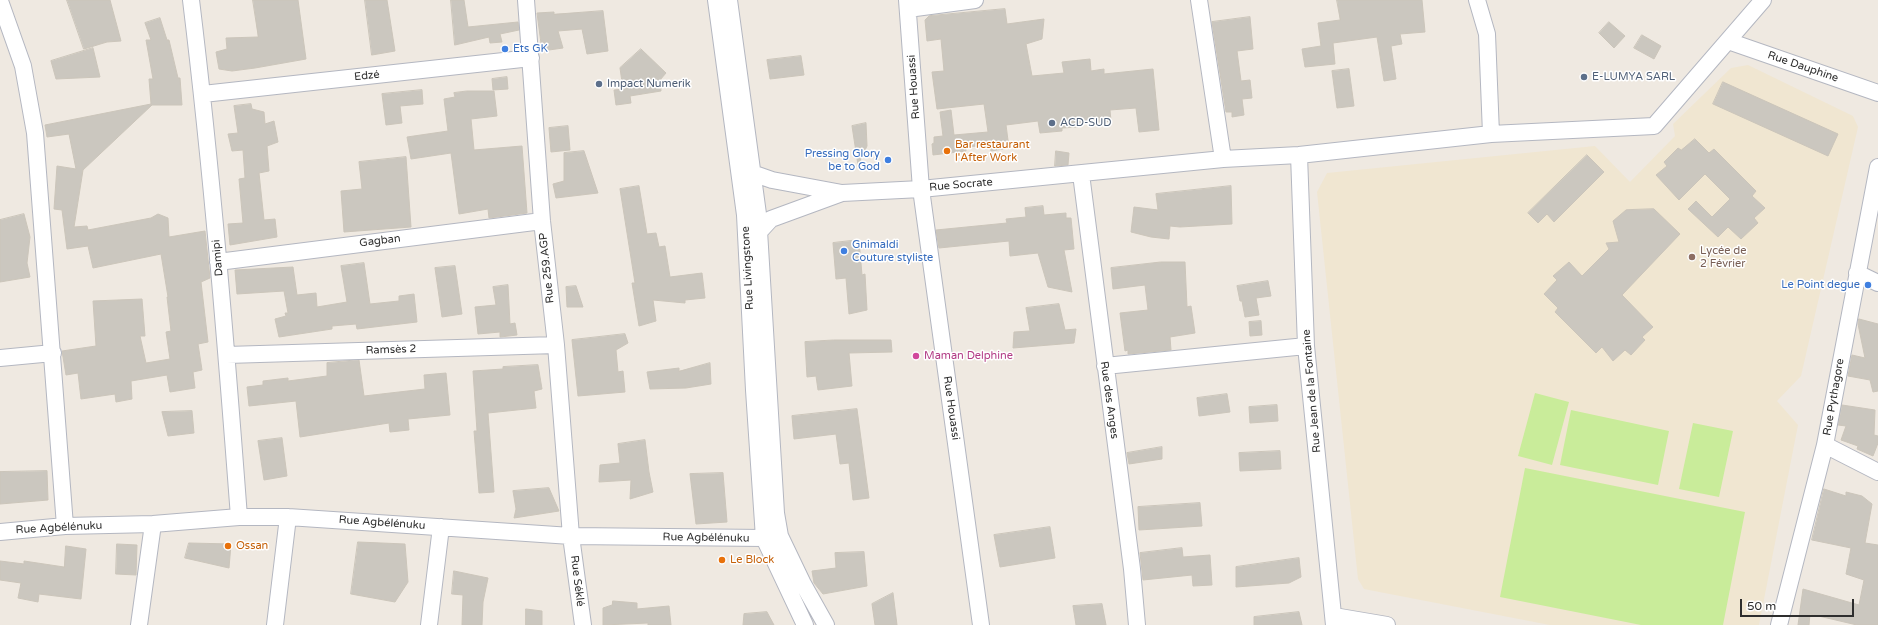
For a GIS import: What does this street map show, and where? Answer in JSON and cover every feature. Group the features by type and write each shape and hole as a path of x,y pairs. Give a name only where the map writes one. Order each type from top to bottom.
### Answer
{"street":[{"name":"Damipi","path":"191,0 203,94 227,355 239,517"},
{"name":"Rue 259.AGP","path":"526,0 542,221 556,345 571,536"},
{"name":"Rue Livingstone","path":"716,0 752,214 759,232 776,513 772,537"},
{"name":"Rue Livingstone","path":"729,0 752,173 754,390 772,537"},
{"path":"908,4 975,0"},
{"path":"1199,0 1223,160"},
{"path":"1477,0 1487,34 1491,134"},
{"name":"Rue Socrate","path":"842,193 921,189 1223,160 1299,155 1491,134 1654,126 1763,0"},
{"path":"0,1 23,66 35,133 65,526"},
{"name":"Rue Houassi","path":"908,4 921,189 981,625"},
{"name":"Rue Dauphine","path":"1728,41 1878,93"},
{"name":"Edzé","path":"203,94 531,58"},
{"name":"Rue Jean de la Fontaine","path":"1299,155 1306,346 1334,620"},
{"name":"Rue Pythagore","path":"1779,625 1825,445 1878,167"},
{"path":"752,173 772,180 842,193"},
{"name":"Rue des Anges","path":"1081,174 1132,569 1137,625"},
{"path":"759,232 771,219 842,193"},
{"name":"Gagban","path":"218,262 542,221"},
{"path":"1857,273 1878,283"},
{"name":"Ramsès 2","path":"227,355 556,345"},
{"path":"1105,366 1306,346"},
{"path":"0,358 52,353"},
{"path":"1825,445 1878,472"},
{"name":"Rue Agbélénuku","path":"0,532 65,526 153,524 239,517 288,517 571,536 772,537"},
{"path":"275,625 288,517"},
{"path":"139,625 153,524"},
{"path":"428,625 441,527"},
{"name":"Rue Séklé","path":"571,536 583,625"},
{"path":"772,537 805,625"},
{"path":"772,537 803,584 826,625"},
{"path":"1334,620 1387,625"}],"shaded area":[{"path":"1748,65 1853,116 1858,127 1801,376 1777,401 1798,425 1759,625 1550,625 1364,589 1358,579 1317,192 1327,173 1595,146 1630,182 1675,136 1673,124 1731,68"}],"green space":[{"path":"1535,393 1569,402 1552,465 1518,456"},
{"path":"1571,410 1669,431 1658,485 1560,465"},
{"path":"1693,423 1733,431 1719,497 1679,489"},
{"path":"1525,468 1745,512 1723,625 1641,625 1500,597"}],"building":[{"path":"67,0 110,0 121,41 107,42 84,49"},
{"path":"253,0 298,0 306,59 232,71 219,69 216,52 227,49 226,38 258,37"},
{"path":"365,0 387,0 395,51 372,55"},
{"path":"451,0 464,0 468,27 518,22 519,30 500,34 502,42 490,43 489,37 455,45"},
{"path":"1337,0 1422,0 1425,32 1400,34 1402,44 1391,46 1396,79 1384,81 1377,37 1333,43 1335,64 1305,67 1302,49 1321,46 1318,23 1340,20"},
{"path":"1005,9 1007,24 1044,19 1042,39 1026,44 1032,76 1064,73 1062,62 1090,59 1091,71 1104,69 1104,74 1153,69 1159,130 1139,132 1136,108 1110,110 1111,121 1077,124 1078,127 1062,128 1062,131 1040,133 1038,121 1006,125 1009,148 991,151 990,145 966,147 966,151 933,155 932,144 934,143 934,137 943,136 940,112 951,110 954,135 988,132 984,104 937,109 932,72 944,71 941,39 927,41 925,20 929,16"},
{"path":"603,11 608,51 587,54 582,29 558,31 563,48 542,51 537,13 554,12 554,14"},
{"path":"1250,17 1253,49 1237,51 1241,81 1250,80 1252,98 1242,99 1244,115 1232,117 1232,112 1226,112 1212,22"},
{"path":"160,18 167,40 169,40 178,78 180,78 182,105 152,105 83,170 74,227 87,226 88,230 151,218 158,214 168,218 169,237 205,231 210,278 201,282 208,342 198,344 202,370 193,372 195,388 170,392 167,375 131,381 132,399 116,402 115,394 81,399 78,373 66,375 62,351 96,346 93,301 142,299 145,336 140,336 146,363 170,359 166,332 171,331 168,297 161,254 93,268 88,246 67,249 62,210 54,209 57,166 76,169 69,134 47,137 45,125 151,104 149,79 153,79 146,40 151,40 145,23"},
{"path":"1609,22 1625,36 1614,48 1599,33"},
{"path":"1642,35 1661,46 1654,59 1634,48"},
{"path":"93,48 100,77 56,79 51,61"},
{"path":"641,49 666,73 660,80 661,91 630,96 631,103 616,105 614,90 623,89 620,68"},
{"path":"801,56 804,75 770,79 767,60"},
{"path":"1349,69 1354,106 1337,108 1332,71"},
{"path":"507,77 508,89 493,90 492,79"},
{"path":"1723,82 1838,134 1828,156 1713,104"},
{"path":"422,90 423,104 400,106 402,123 386,125 382,94"},
{"path":"467,91 494,91 497,116 471,119 474,150 522,146 527,213 489,218 488,209 459,214 451,153 411,159 407,137 448,131 444,99 455,97 454,93"},
{"path":"251,104 252,109 264,112 265,124 274,121 278,142 267,146 269,171 259,173 264,220 275,219 277,237 230,245 228,224 243,223 239,179 245,178 243,150 232,151 228,134 238,133 234,106"},
{"path":"866,123 867,146 858,165 852,126"},
{"path":"568,126 570,150 551,152 549,128"},
{"path":"1695,139 1709,153 1714,149 1756,191 1752,196 1765,208 1754,218 1758,223 1741,239 1728,227 1718,237 1688,209 1696,201 1712,217 1730,199 1705,174 1679,200 1656,175 1667,166 1664,162 1678,148 1681,150"},
{"path":"584,151 598,193 556,198 553,184 564,181 564,153"},
{"path":"1056,151 1069,153 1068,165 1055,166"},
{"path":"1587,155 1604,172 1554,222 1547,214 1538,223 1528,213"},
{"path":"406,157 411,227 344,232 341,191 362,189 359,162"},
{"path":"639,186 647,234 656,233 659,247 665,246 670,277 702,273 705,298 685,300 685,303 653,300 656,321 639,326 632,283 635,283 620,189"},
{"path":"1231,186 1232,224 1180,227 1170,226 1169,239 1151,237 1131,232 1134,207 1158,210 1156,194"},
{"path":"1043,206 1044,215 1066,213 1066,218 1071,218 1074,249 1064,250 1072,292 1048,287 1038,253 1010,256 1009,241 939,248 936,230 1007,223 1006,219 1026,217 1025,208"},
{"path":"1654,209 1680,234 1622,295 1653,327 1642,337 1645,340 1631,355 1625,350 1613,361 1602,347 1596,353 1555,312 1558,308 1544,294 1557,280 1553,276 1569,262 1582,276 1609,249 1606,243 1619,242 1613,221 1626,210"},
{"path":"24,214 30,237 27,263 30,277 0,282 0,220"},
{"path":"859,240 862,275 865,274 867,310 849,314 846,278 836,279 833,243"},
{"path":"1161,262 1185,262 1187,307 1191,306 1195,333 1170,337 1171,350 1128,354 1128,350 1125,351 1120,313 1148,310 1145,285 1113,289 1111,268"},
{"path":"364,263 370,304 399,301 399,296 414,294 417,322 357,329 356,324 332,326 332,329 279,337 275,319 286,316 285,313 288,313 284,291 237,294 235,270 293,267 297,295 316,293 317,307 347,302 341,266"},
{"path":"455,266 462,314 442,317 435,268"},
{"path":"1268,281 1271,296 1256,298 1259,315 1245,317 1237,286"},
{"path":"508,285 510,324 515,323 517,335 500,337 500,332 478,334 475,307 496,305 493,287"},
{"path":"576,286 583,307 567,307 566,287"},
{"path":"1059,304 1065,330 1076,329 1074,343 1013,348 1014,332 1030,331 1026,308"},
{"path":"1859,319 1878,324 1878,391 1873,392 1870,380 1848,376 1852,355 1865,358 1858,324"},
{"path":"1261,321 1262,335 1250,336 1249,322"},
{"path":"625,334 628,343 616,350 618,372 623,371 625,392 578,396 572,340"},
{"path":"834,340 891,340 892,352 849,353 852,386 818,390 816,376 807,377 805,342"},
{"path":"359,360 364,396 425,389 424,375 446,373 450,415 408,419 409,430 390,432 389,423 300,437 296,401 249,406 247,387 263,385 263,381 288,378 288,381 327,376 327,363"},
{"path":"710,363 711,384 686,388 650,389 647,372 679,368 679,371"},
{"path":"538,365 542,389 534,391 536,408 488,413 494,492 479,493 474,431 477,431 473,371 503,369 503,367"},
{"path":"1227,394 1230,412 1199,416 1197,398"},
{"path":"1277,405 1278,421 1250,423 1249,407"},
{"path":"1842,405 1875,410 1874,435 1878,436 1878,443 1873,456 1857,449 1858,446 1841,440 1846,426 1838,425"},
{"path":"857,409 869,498 853,500 849,463 840,464 836,434 794,439 792,416"},
{"path":"192,411 194,433 168,436 162,412"},
{"path":"282,438 287,476 264,480 258,441"},
{"path":"645,440 653,492 630,499 631,480 599,482 600,465 620,463 618,444"},
{"path":"1162,447 1162,459 1129,464 1127,453"},
{"path":"1280,451 1281,469 1240,471 1239,453"},
{"path":"47,471 48,500 0,504 0,472"},
{"path":"723,473 727,522 696,524 690,474"},
{"path":"549,488 559,511 514,518 516,509 513,491"},
{"path":"1824,489 1846,496 1846,492 1862,496 1872,504 1865,543 1878,545 1878,625 1857,625 1810,614 1809,625 1798,625 1803,589 1859,605 1864,580 1846,574 1851,548 1812,540"},
{"path":"1200,503 1202,526 1139,530 1138,507"},
{"path":"1050,527 1055,558 1000,567 994,535"},
{"path":"358,542 405,544 408,582 395,602 351,594"},
{"path":"189,543 231,544 229,568 185,558"},
{"path":"117,544 137,545 136,575 116,574"},
{"path":"66,546 86,549 81,599 39,594 38,602 18,598 21,583 0,580 0,561 24,564 24,561 64,567"},
{"path":"1182,548 1183,557 1210,555 1212,585 1193,586 1192,575 1143,580 1140,553"},
{"path":"864,552 867,586 823,594 814,583 812,571 836,568 835,553"},
{"path":"1299,558 1301,577 1289,583 1236,587 1236,567"},
{"path":"454,571 488,578 483,602 482,625 462,625 463,595 452,594"},
{"path":"893,593 897,625 875,625 872,604"},
{"path":"613,601 637,603 637,609 669,606 671,625 648,625 648,623 603,625 603,608 612,605"},
{"path":"1102,604 1106,625 1076,625 1073,606"},
{"path":"526,609 542,611 542,625 526,625"},
{"path":"767,612 774,625 743,625 744,614"},
{"path":"1299,612 1302,625 1254,625 1254,617"}],"place":[{"name":"Ets GK","path":"505,49"},
{"name":"E-LUMYA SARL","path":"1584,77"},
{"name":"Impact Numerik","path":"599,84"},
{"name":"ACD-SUD","path":"1052,123"},
{"name":"Bar restaurant l'After Work","path":"947,151"},
{"name":"Pressing Glory be to God","path":"888,160"},
{"name":"Gnimaldi Couture styliste","path":"844,251"},
{"name":"Lycée de 2 Février","path":"1692,257"},
{"name":"Le Point degue","path":"1868,285"},
{"name":"Maman Delphine","path":"916,356"},
{"name":"Ossan","path":"228,546"},
{"name":"Le Block","path":"722,560"}]}
